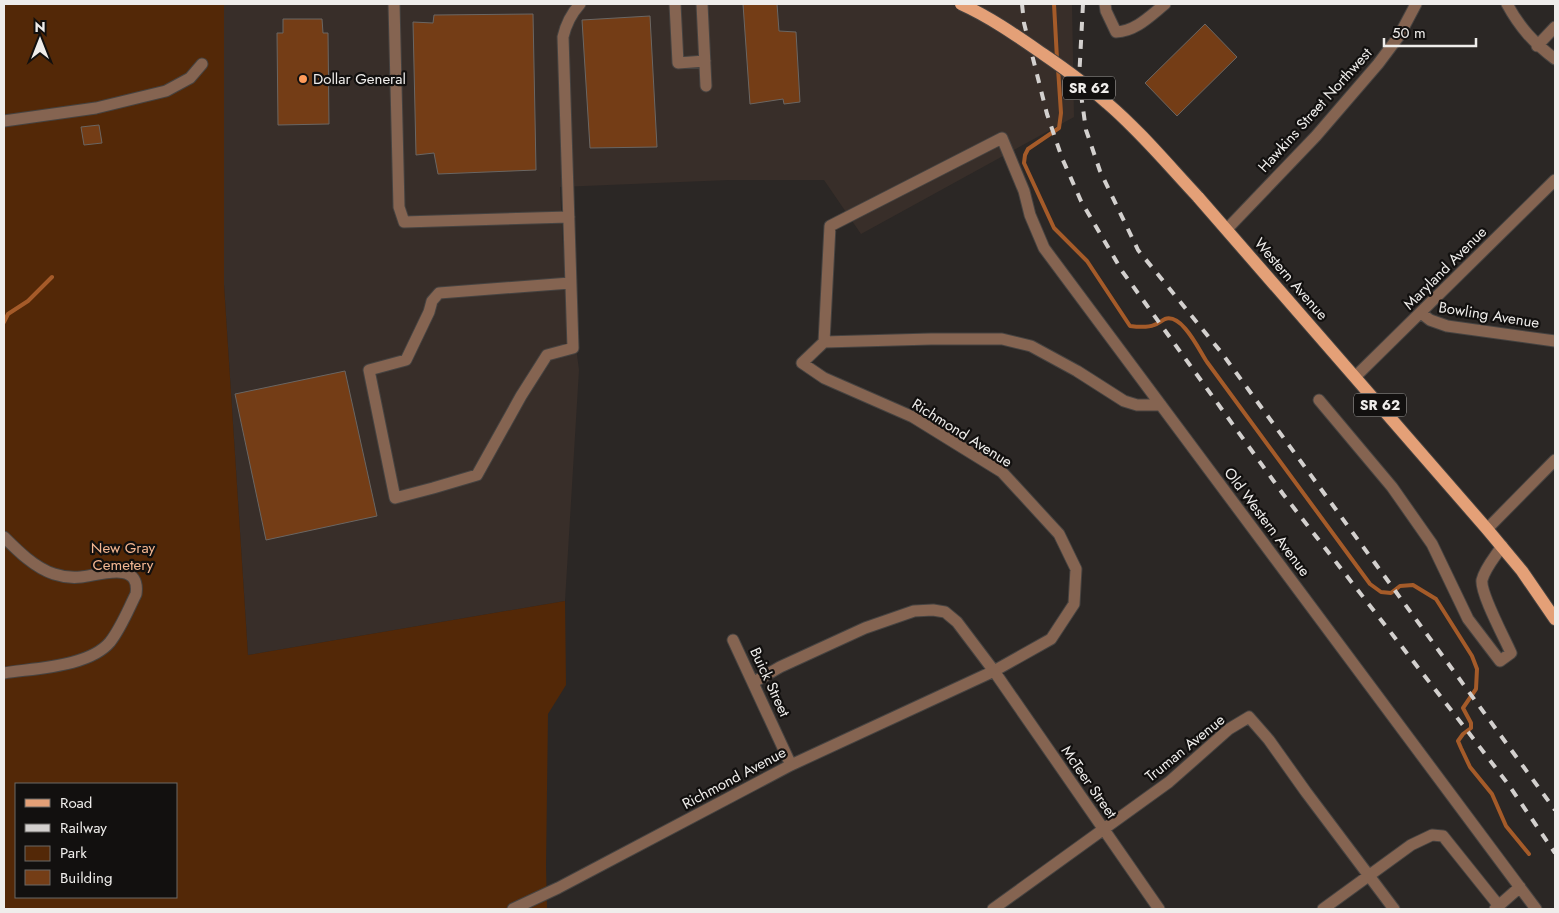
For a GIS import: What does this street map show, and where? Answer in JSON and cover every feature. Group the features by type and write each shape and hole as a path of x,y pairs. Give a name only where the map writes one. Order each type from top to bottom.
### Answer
{"main road":[{"name":"Western Avenue","path":"961,4 975,10 1063,68 1107,103 1142,136 1227,229 1502,546 1554,612"}],"street":[{"path":"394,4 399,206 404,222 569,217"},
{"path":"570,283 439,293 432,301 406,360 369,370 395,498 477,475 521,396 547,355 573,348 562,37 565,26 580,4"},
{"path":"675,4 678,63 704,61"},
{"path":"702,4 706,86"},
{"path":"1105,4 1106,11 1116,32 1125,32 1138,26 1165,4"},
{"name":"Hawkins Street Northwest","path":"1227,229 1316,136 1378,64 1399,36 1416,4"},
{"path":"1507,4 1521,28 1537,46 1555,59"},
{"path":"1537,46 1555,27"},
{"path":"4,122 96,108 166,91 190,78 202,64"},
{"name":"Old Western Avenue","path":"824,342 830,226 1002,138 1024,191 1030,215 1044,248 1536,909"},
{"name":"Maryland Avenue","path":"1355,377 1555,180"},
{"name":"Bowling Avenue","path":"1421,313 1430,320 1448,326 1555,341"},
{"path":"824,342 1002,339 1031,346 1124,401 1136,405 1161,405"},
{"name":"Richmond Avenue","path":"513,909 558,888 791,764 994,671 1051,638 1074,604 1076,569 1059,534 1002,472 913,417 824,378 802,363 824,342"},
{"path":"1319,400 1392,487 1432,544 1468,619 1500,661 1511,654 1485,595 1482,582 1487,568 1502,546"},
{"path":"1487,529 1555,460"},
{"path":"4,537 45,571 66,577 120,572 132,577 137,588 136,594 117,630 99,652 74,662 4,673"},
{"name":"McTeer Street","path":"754,682 780,667 865,628 914,611 933,610 945,612 957,622 994,671 1159,909"},
{"name":"Buick Street","path":"733,640 791,764"},
{"name":"Truman Avenue","path":"994,909 1169,782 1230,729 1249,717 1269,740 1394,909"},
{"path":"1324,909 1411,845 1432,835 1443,836 1497,908 1520,887"}],"shaded area":[{"path":"224,4 1072,4 1074,117 861,234 824,180 729,180 560,187 563,247 579,370 565,601 248,655 224,285"}],"green space":[{"name":"New Gray Cemetery","path":"4,4 224,4 224,285 248,655 565,601 566,685 548,714 547,909 4,909"}],"building":[{"path":"743,4 777,4 779,31 796,32 800,102 784,104 783,99 750,104"},
{"path":"533,14 536,170 438,174 434,153 416,155 413,22 433,23 434,15"},
{"path":"650,16 657,147 590,148 582,20"},
{"name":"Dollar General","path":"283,19 322,19 323,33 328,33 329,124 278,125 277,33 283,33"},
{"path":"1205,24 1237,57 1177,116 1145,83"},
{"path":"99,125 102,143 84,145 81,127"},
{"path":"345,371 377,516 266,540 235,394"}],"waterway":[{"path":"1054,4 1057,59"},
{"path":"1058,68 1061,113 1059,128 1028,149 1024,163 1054,228 1087,261 1130,326 1148,327 1165,319 1171,319 1184,327 1207,362 1370,584 1381,592 1391,593 1400,586 1413,585 1436,599 1472,656 1477,669 1476,689 1463,708 1471,723 1471,728 1458,741 1470,767 1492,794 1506,826 1529,854"},
{"path":"4,322 8,314 28,301 52,277"}],"railway":[{"path":"1022,4 1024,23 1047,114 1062,158 1081,201 1122,271 1283,494 1508,784 1555,853"},
{"path":"1083,4 1079,80 1086,130 1100,171 1138,250 1221,352 1555,810"}],"place":[{"name":"Dollar General","path":"303,79"}]}
